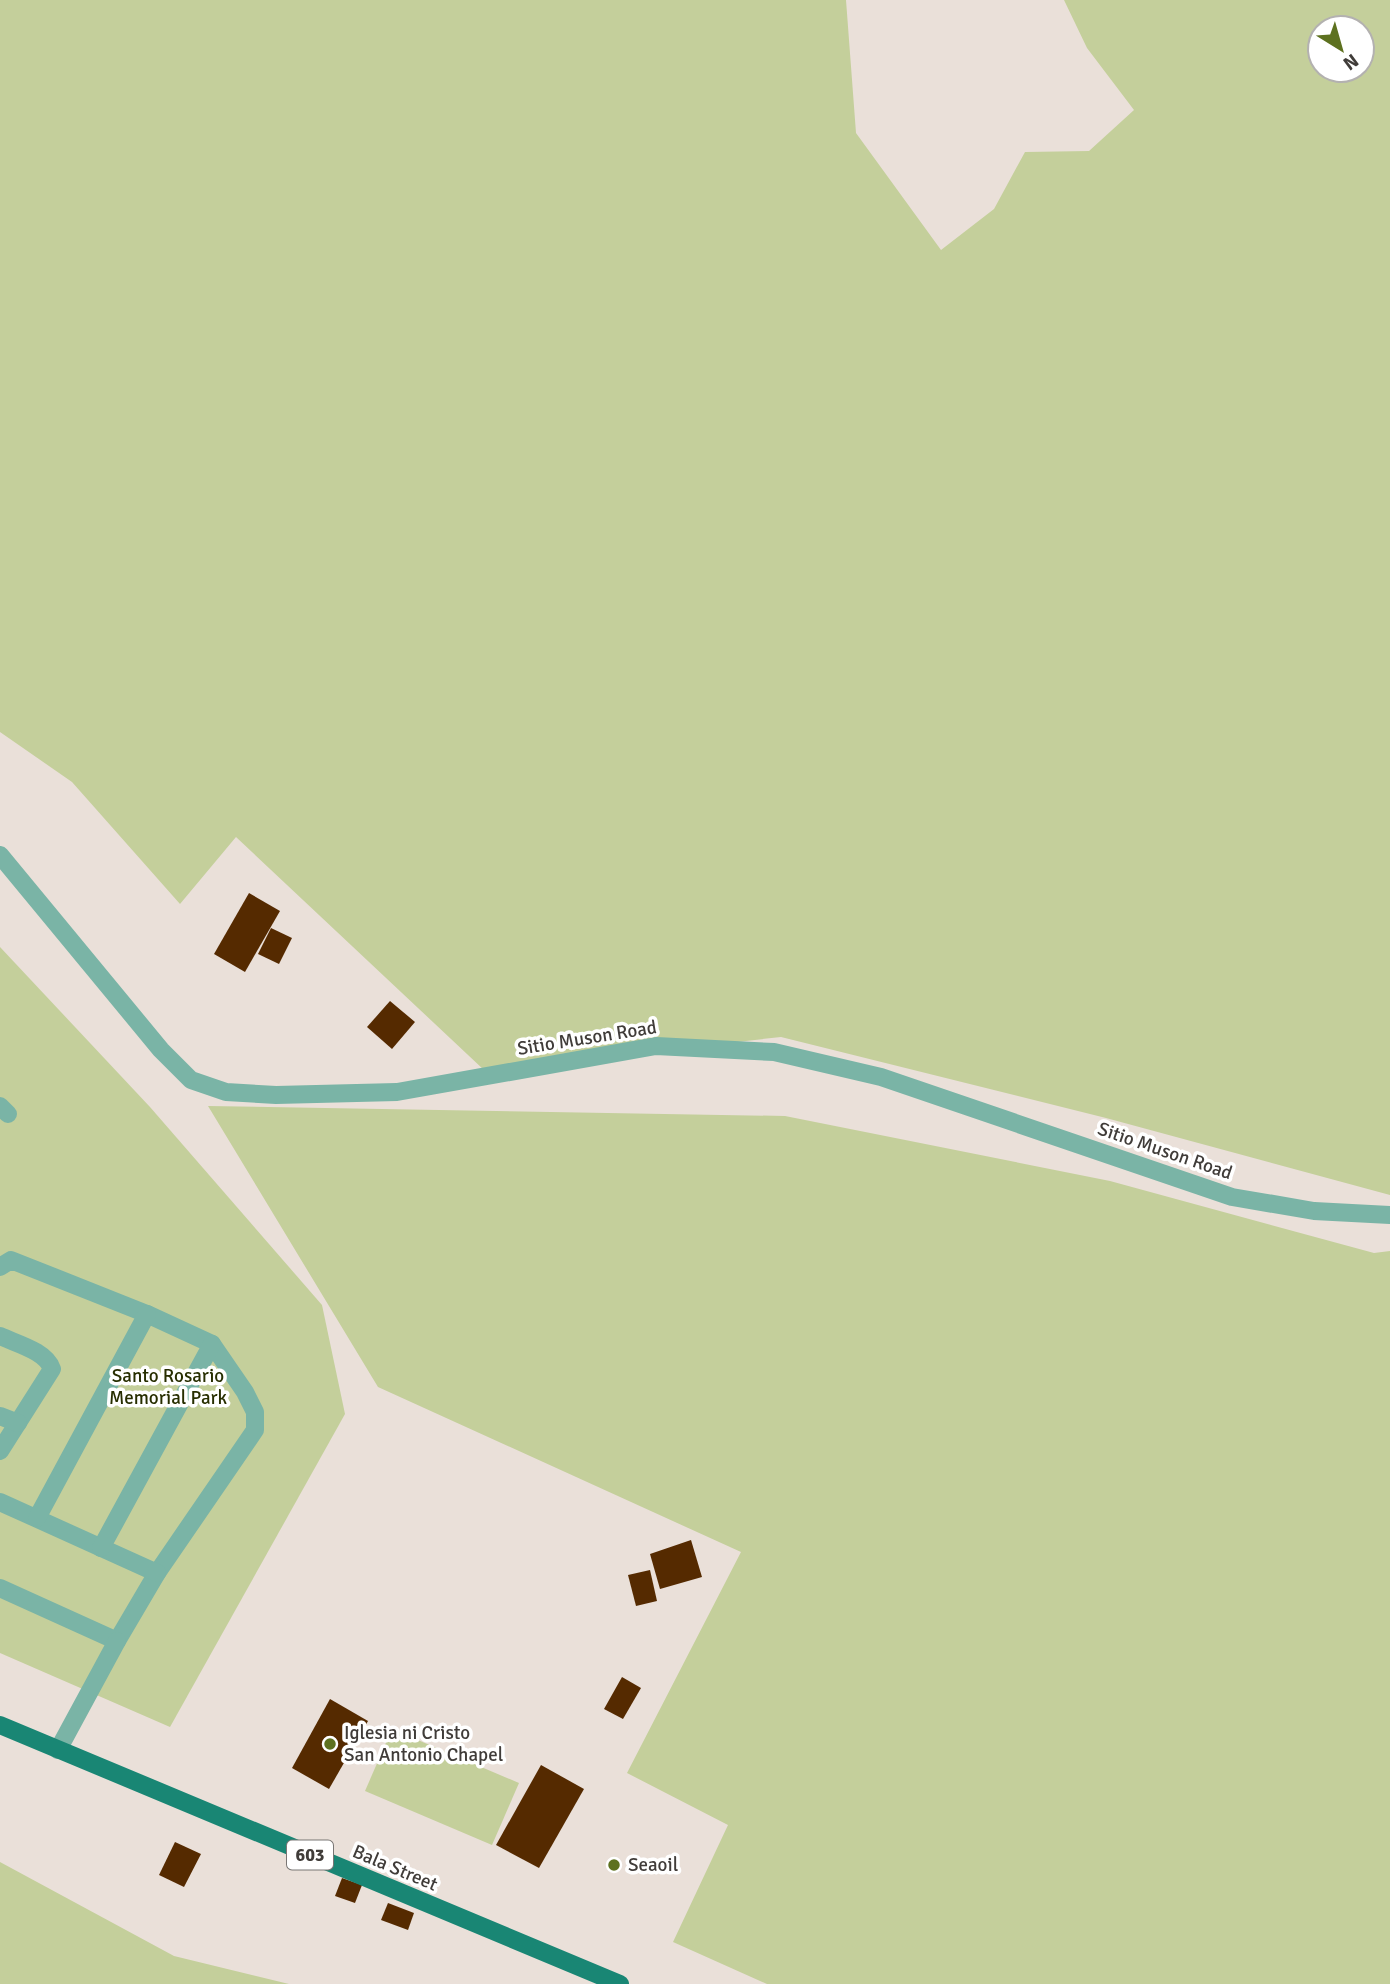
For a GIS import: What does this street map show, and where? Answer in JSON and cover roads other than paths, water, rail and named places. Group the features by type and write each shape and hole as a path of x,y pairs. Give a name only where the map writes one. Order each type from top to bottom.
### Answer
{"main road":[{"name":"Bala Street","path":"0,1725 620,1984"}],"street":[{"name":"Sitio Muson Road","path":"0,855 161,1050 191,1080 226,1092 276,1095 397,1092 656,1046 774,1052 881,1077 1232,1197 1314,1211 1390,1215"},
{"path":"0,1268 11,1260 147,1314 212,1344 245,1392 255,1412 255,1430 156,1573 58,1750"},
{"path":"37,1518 147,1314"},
{"path":"0,1336 41,1355 50,1362 52,1369 0,1451"},
{"path":"101,1548 212,1344"},
{"path":"0,1416 18,1423"},
{"path":"0,1502 156,1573"},
{"path":"0,1588 117,1642"}],"place":[{"name":"Iglesia ni Cristo San Antonio Chapel","path":"330,1744"},
{"name":"Seaoil","path":"614,1865"}],"park label":[{"name":"Santo Rosario Memorial Park","path":"168,1387"}]}
